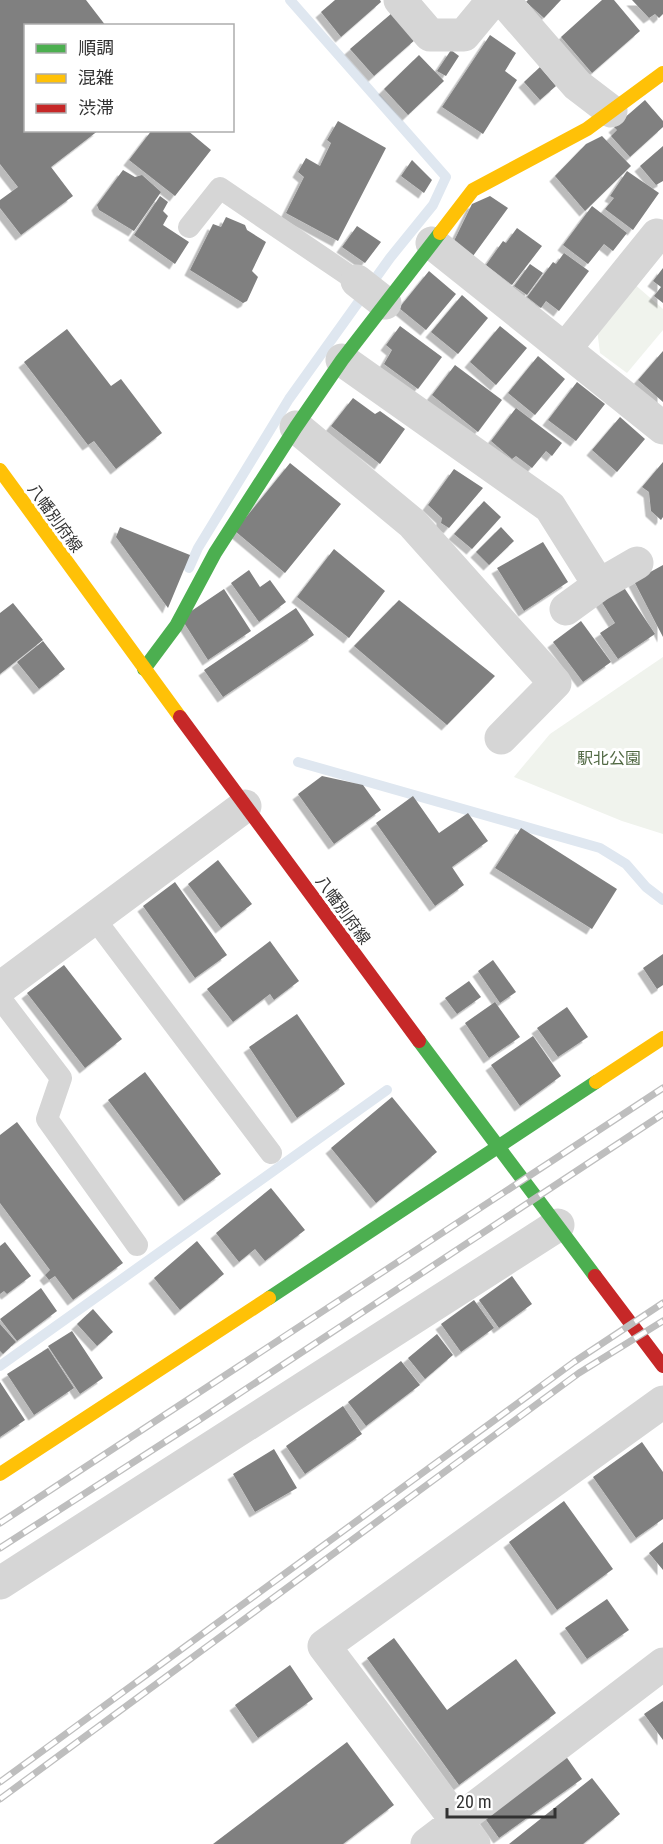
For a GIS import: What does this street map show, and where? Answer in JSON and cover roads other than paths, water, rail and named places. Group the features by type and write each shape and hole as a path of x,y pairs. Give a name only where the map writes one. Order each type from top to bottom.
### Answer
{"street":[{"path":"400,0 430,35 464,35 493,0"},
{"path":"503,0 577,85 611,111"},
{"path":"144,669 176,626 215,553 342,360 374,294 432,243 473,190 587,129 663,73"},
{"path":"565,349 657,235"},
{"path":"432,243 663,428"},
{"path":"342,360 550,507 599,585"},
{"path":"296,427 412,523 555,683 501,738"},
{"name":"八幡別府線","path":"0,470 245,806 663,1366"},
{"path":"566,609 599,585 637,563"},
{"path":"0,988 245,806"},
{"path":"0,1474 663,1038"},
{"path":"0,1583 558,1225"},
{"path":"466,1833 324,1646 663,1402"},
{"path":"427,1844 466,1833 663,1664"}],"lane":[{"path":"189,227 220,188 374,294"},
{"path":"94,918 271,1153"},
{"path":"0,998 61,1078 47,1119 137,1245"}],"waterway":[{"path":"189,568 198,548 289,399 390,258 433,205 446,177 290,0"},
{"path":"298,762 600,848 626,864 646,887 663,900"},
{"path":"0,1366 387,1090"}],"railway":[{"path":"0,1523 663,1088"},
{"path":"0,1548 199,1420 663,1114"},
{"path":"0,1782 574,1362 663,1303"},
{"path":"0,1799 579,1373 663,1321"}],"park label":[{"name":"駅北公園","path":"609,758"}]}
